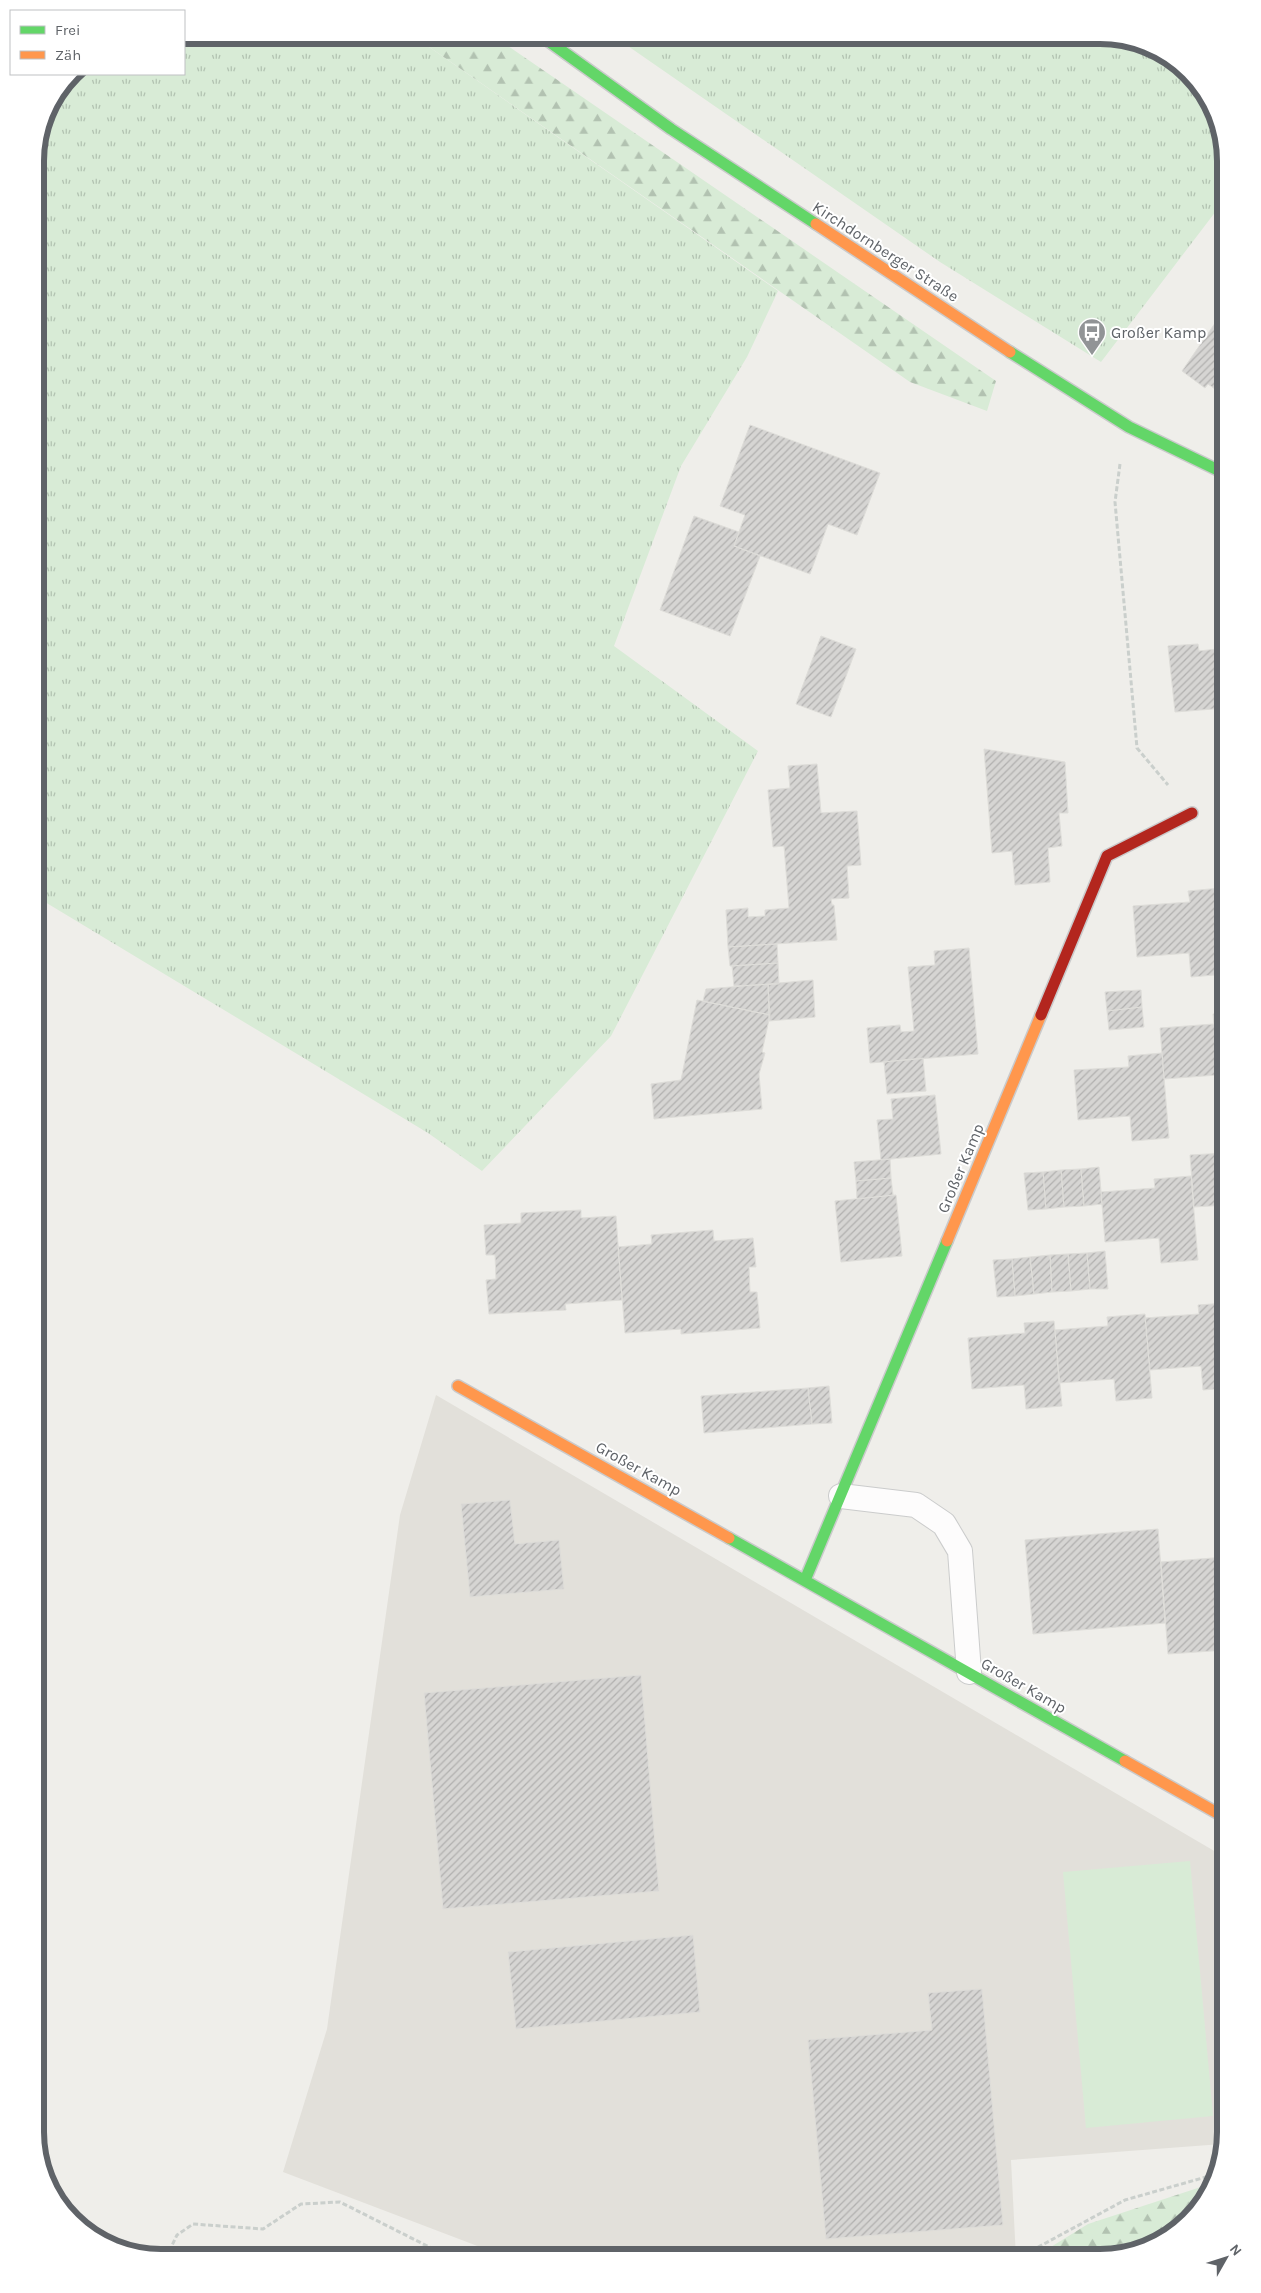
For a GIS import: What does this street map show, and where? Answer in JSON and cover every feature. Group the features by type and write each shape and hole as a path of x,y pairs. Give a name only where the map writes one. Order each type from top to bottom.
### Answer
{"street":[{"name":"Kirchdornberger Straße","path":"553,44 672,129 1025,362 1129,426 1217,470"},
{"name":"Großer Kamp","path":"805,1580 1107,856 1192,813"},
{"name":"Großer Kamp","path":"458,1386 1217,1813"}],"lane":[{"path":"841,1496 916,1505 944,1524 960,1550 969,1672"}],"path":[{"path":"1129,426 1119,469 1115,502 1137,748 1192,813"},
{"path":"1035,2249 1125,2200 1208,2176"},
{"path":"170,2249 177,2235 193,2224 263,2229 301,2204 340,2202 433,2249"}],"shaded area":[{"path":"436,1395 1216,1852 1216,2144 1011,2160 1016,2249 485,2249 283,2172 327,2029 400,1515"}],"green space":[{"path":"185,44 425,44 778,291 747,357 681,466 614,646 758,751 611,1036 482,1171 428,1133 44,901 44,153 46,138 56,109 68,90 82,75 185,75"},
{"path":"425,44 505,44 996,381 987,411 910,382"},
{"path":"625,44 1108,44 1138,50 1159,59 1183,78 1202,102 1215,138 1217,153 1217,210 1101,362 940,262"},
{"path":"1190,1861 1213,2116 1086,2128 1063,1872"},
{"path":"1204,2186 1188,2209 1177,2220 1159,2234 1145,2240 1115,2248 1048,2249 1088,2224"}],"building":[{"path":"1217,320 1217,390 1208,384 1205,388 1182,371"},
{"path":"750,425 880,473 857,535 828,524 810,574 734,546 745,515 720,506"},
{"path":"694,516 739,532 734,546 760,556 730,636 660,610"},
{"path":"821,636 856,649 831,717 796,704"},
{"path":"1198,644 1199,651 1217,649 1217,709 1175,712 1168,646"},
{"path":"984,749 1065,762 1068,813 1059,813 1062,846 1048,848 1050,882 1015,885 1012,851 992,853"},
{"path":"817,764 821,813 857,811 861,865 847,866 849,898 831,899 832,905 834,905 837,940 728,947 726,910 748,908 748,917 765,916 765,910 789,908 784,846 773,847 768,790 790,788 788,766"},
{"path":"1217,888 1217,975 1191,977 1189,953 1137,957 1133,906 1190,902 1188,891"},
{"path":"777,944 778,963 730,966 728,947"},
{"path":"969,948 978,1054 870,1063 867,1028 900,1025 901,1032 914,1031 908,967 935,965 934,951"},
{"path":"778,963 779,984 734,986 732,966"},
{"path":"813,980 815,1017 769,1021 768,984"},
{"path":"768,984 770,1015 703,1001 706,989"},
{"path":"1141,990 1142,1007 1107,1011 1105,992"},
{"path":"697,1000 770,1015 762,1052 765,1053 759,1074 762,1109 654,1119 651,1084 681,1080"},
{"path":"1142,1007 1144,1027 1109,1030 1107,1011"},
{"path":"1213,1014 1217,1014 1217,1075 1164,1079 1160,1028 1214,1024"},
{"path":"1162,1053 1169,1138 1132,1141 1130,1116 1078,1120 1074,1070 1129,1067 1128,1056"},
{"path":"923,1058 926,1091 887,1094 884,1062"},
{"path":"935,1095 941,1154 881,1160 877,1120 893,1119 891,1099"},
{"path":"1217,1154 1217,1206 1194,1207 1190,1155"},
{"path":"890,1159 891,1178 856,1181 854,1162"},
{"path":"1099,1167 1102,1204 1084,1206 1081,1169"},
{"path":"1081,1169 1084,1206 1064,1207 1061,1170"},
{"path":"1061,1170 1064,1207 1046,1209 1043,1172"},
{"path":"1043,1172 1046,1209 1028,1210 1024,1173"},
{"path":"1191,1176 1198,1260 1161,1263 1159,1238 1105,1242 1101,1192 1155,1188 1154,1179"},
{"path":"891,1178 893,1195 857,1199 856,1181"},
{"path":"896,1195 902,1256 841,1262 835,1201"},
{"path":"581,1210 581,1218 616,1216 622,1300 565,1304 566,1310 489,1314 486,1280 496,1279 495,1255 486,1255 484,1225 521,1223 521,1213"},
{"path":"713,1230 714,1241 753,1238 756,1267 749,1267 750,1292 757,1292 760,1328 681,1334 681,1329 625,1333 618,1247 652,1244 651,1235"},
{"path":"1105,1251 1108,1289 1090,1289 1087,1253"},
{"path":"1087,1253 1090,1289 1071,1291 1068,1254"},
{"path":"1068,1254 1071,1291 1052,1292 1050,1255"},
{"path":"1050,1255 1052,1292 1034,1294 1030,1257"},
{"path":"1030,1257 1034,1294 1015,1296 1012,1259"},
{"path":"1012,1259 1015,1296 997,1297 993,1260"},
{"path":"1217,1304 1217,1389 1203,1390 1201,1366 1150,1370 1145,1318 1199,1314 1198,1305"},
{"path":"1145,1314 1152,1398 1116,1401 1114,1379 1059,1383 1055,1330 1108,1326 1107,1317"},
{"path":"1054,1321 1062,1406 1026,1409 1024,1385 972,1389 968,1338 1025,1333 1024,1323"},
{"path":"829,1386 832,1423 812,1424 808,1388"},
{"path":"808,1388 812,1424 704,1433 701,1396"},
{"path":"510,1500 515,1544 559,1540 564,1589 470,1597 461,1504"},
{"path":"1158,1529 1165,1623 1033,1634 1025,1540"},
{"path":"1217,1558 1217,1651 1168,1654 1161,1562"},
{"path":"641,1675 659,1891 443,1909 424,1693"},
{"path":"693,1935 700,2012 516,2029 508,1952"},
{"path":"982,1989 1003,2225 826,2239 808,2040 932,2030 928,1993"}],"traffic: fast":[{"path":"553,44 671,129 816,224"},
{"path":"1010,352 1129,427 1217,470"},
{"path":"805,1580 947,1241"},
{"path":"729,1538 1125,1761"}],"traffic: slow":[{"path":"816,224 1010,352"},
{"path":"947,1241 1041,1015"},
{"path":"458,1386 729,1538"},
{"path":"1125,1761 1217,1813"}],"traffic: jam":[{"path":"1041,1015 1107,856 1192,813"}],"place":[{"name":"Großer Kamp","path":"1092,356"}]}
